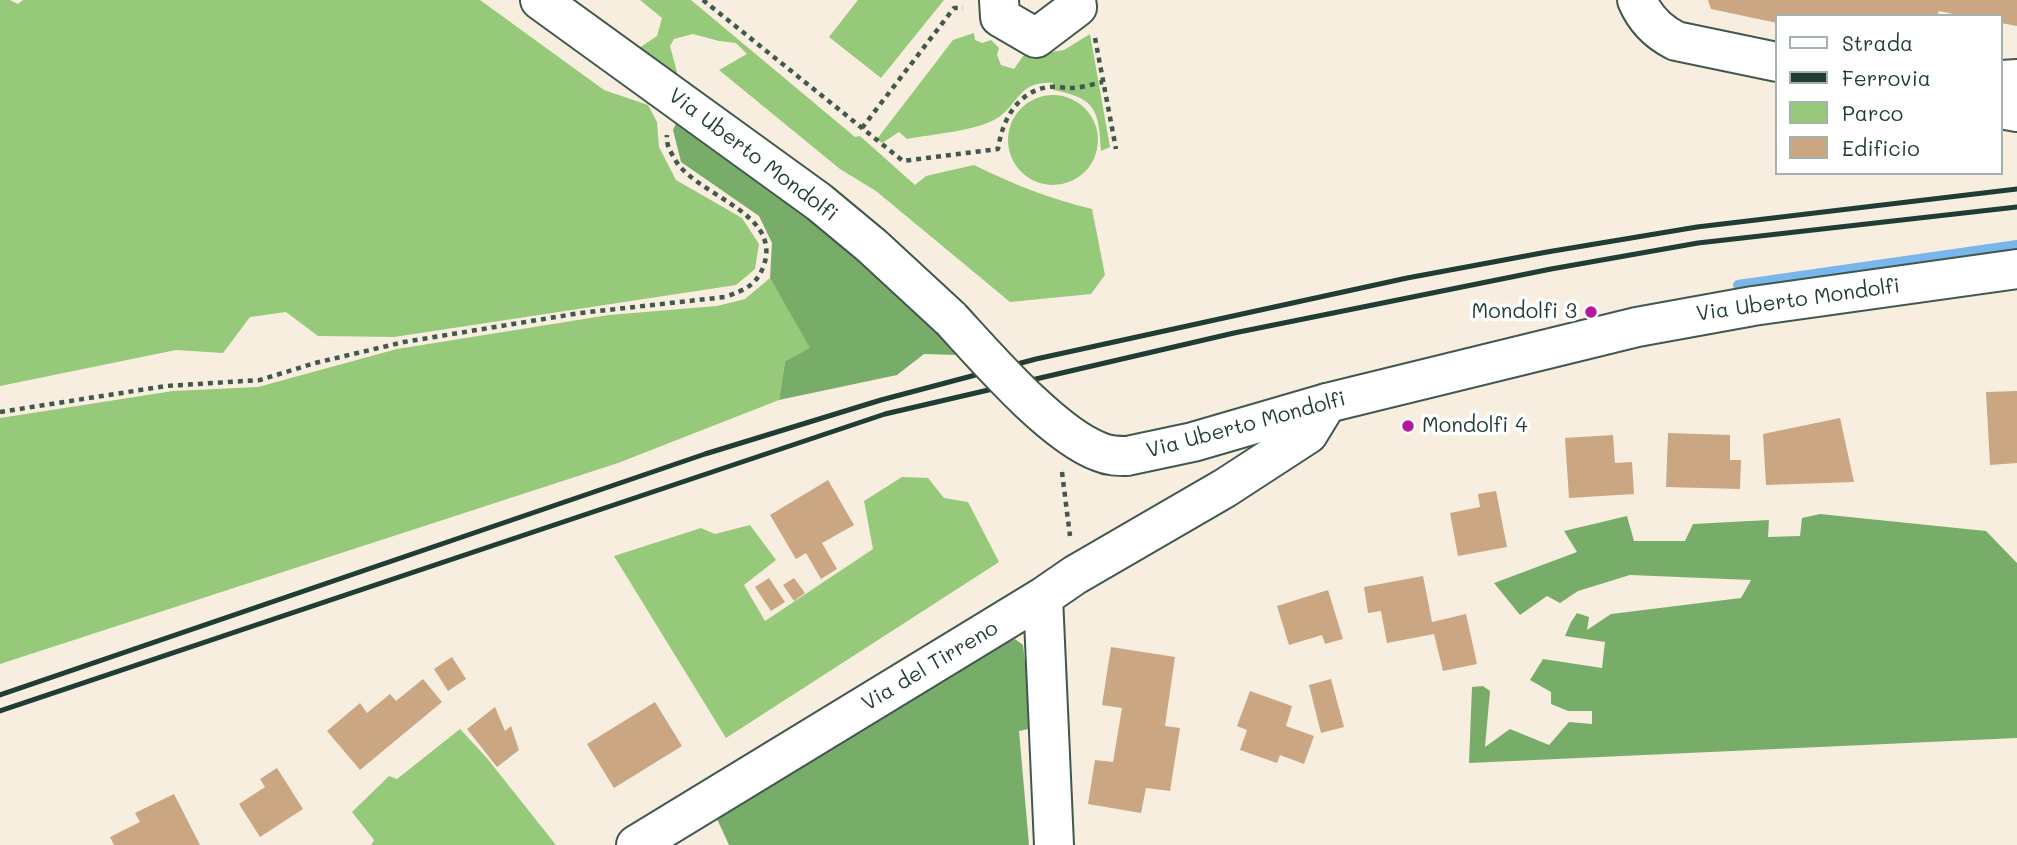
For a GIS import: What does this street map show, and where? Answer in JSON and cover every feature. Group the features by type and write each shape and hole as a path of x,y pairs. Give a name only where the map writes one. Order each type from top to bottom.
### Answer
{"main road":[{"path":"1637,0 1649,22 1676,41 1776,62"},
{"path":"999,3 1000,18 1036,38 1077,4"},
{"name":"Via Uberto Mondolfi","path":"552,6 818,202 872,246 951,318 1007,378 1056,423 1101,453 1127,456 1193,442 1327,403 1596,336 1680,318 2017,269"},
{"name":"Via del Tirreno","path":"636,845 1075,575 1224,488 1308,434 1327,403"},
{"name":"Via del Tirreno","path":"1193,442 1240,431 1251,442 1224,488"},
{"path":"1043,597 1054,845"}],"path":[{"path":"704,0 903,161 998,149 1000,130 1007,115 1036,90 1051,87 1072,88 1103,82"},
{"path":"862,128 954,8 999,3"},
{"path":"1077,4 1090,15 1116,149"},
{"path":"0,412 166,386 260,380 315,363 404,342 580,313 725,297 747,290 760,278 767,255 765,241 754,220 693,180 678,166 666,142 672,94"},
{"path":"1056,423 1075,575"}],"green space":[{"path":"0,0 10,0 18,4 23,0 480,0 604,90 648,105 657,122 659,147 676,180 742,218 759,244 755,269 736,285 394,337 318,336 286,312 250,317 223,353 176,350 0,386"},
{"path":"640,0 691,0 855,137 860,136 915,185 926,176 974,165 1061,201 1092,209 1105,275 1091,294 1010,302 876,191 840,169 719,70 747,54 736,43 693,34 674,39 670,46 678,76 639,48 657,36 662,18"},
{"path":"858,0 944,0 881,78 829,37"},
{"path":"974,33 975,40 982,43 991,40 999,48 997,55 1001,65 1014,69 1023,56 1064,50 1090,34 1110,147 1101,151 1099,125 1092,108 1078,97 1053,90 1053,83 1033,85 999,117 980,126 907,139 899,132 882,143 877,139 953,40"},
{"path":"1053,95 1070,99 1085,108 1094,123 1098,140 1094,157 1085,172 1070,181 1053,185 1036,181 1021,172 1012,157 1008,140 1012,123 1021,108 1036,99"},
{"path":"678,119 866,259 957,346 957,355 924,354 897,375 779,400 785,361 810,348 770,278 772,243 759,216 681,162 673,130"},
{"path":"770,278 811,348 785,361 779,400 618,463 0,664 0,418 173,391 258,387 397,349 609,315 717,306 745,299"},
{"path":"902,477 928,478 944,498 968,502 999,562 726,738 614,556 701,528 715,534 750,525 776,560 744,585 765,621 873,549 864,501"},
{"path":"1820,514 1986,531 2017,563 2017,738 1469,763 1472,687 1483,686 1490,691 1485,747 1510,729 1549,745 1569,722 1592,724 1592,711 1568,711 1551,704 1551,692 1530,680 1543,659 1602,668 1605,642 1565,636 1577,613 1589,617 1587,630 1611,614 1741,598 1751,580 1630,575 1578,591 1560,603 1547,596 1520,615 1494,583 1577,552 1564,531 1627,516 1634,541 1685,541 1693,524 1769,520 1768,537 1800,536 1802,518"},
{"path":"1015,639 1023,645 1033,728 1019,731 1029,845 729,845 717,819"},
{"path":"460,729 486,757 556,845 371,845 374,840 352,812 389,776 397,779"}],"building":[{"path":"1708,0 2017,0 2017,26 2003,23 2003,14 1953,14 1939,11 1938,14 1776,14 1776,23 1711,9"},
{"path":"2017,391 2017,463 1990,465 1986,392"},
{"path":"1840,418 1854,482 1766,485 1763,434"},
{"path":"1668,433 1730,435 1730,460 1741,460 1740,489 1666,487"},
{"path":"1613,435 1615,463 1632,462 1634,494 1569,498 1565,438"},
{"path":"828,480 854,525 822,543 837,569 821,579 806,553 796,559 770,515"},
{"path":"1496,491 1507,547 1458,556 1450,513 1480,507 1478,494"},
{"path":"1423,576 1432,622 1466,614 1477,664 1443,671 1434,634 1387,643 1381,611 1368,613 1364,587"},
{"path":"769,578 785,602 771,611 755,587"},
{"path":"794,578 805,593 794,601 783,585"},
{"path":"1328,590 1343,639 1325,644 1322,635 1289,645 1277,606"},
{"path":"1111,647 1175,657 1165,726 1180,728 1170,791 1146,788 1141,813 1088,804 1095,760 1113,762 1122,708 1102,705"},
{"path":"452,657 466,679 448,691 434,669"},
{"path":"423,679 442,702 360,770 327,731 360,703 367,713 390,694 396,701"},
{"path":"1331,679 1344,727 1321,733 1309,685"},
{"path":"1250,691 1292,706 1286,726 1314,736 1304,764 1280,755 1277,763 1240,750 1247,730 1237,726"},
{"path":"655,702 682,746 614,788 587,744"},
{"path":"495,707 505,731 511,726 519,750 497,767 467,729"},
{"path":"277,768 303,809 260,837 239,804 265,787 260,779"},
{"path":"174,794 200,845 114,845 110,837 140,822 135,813"}],"waterway":[{"path":"1738,285 2017,245"}],"railway":[{"path":"0,695 705,454 881,400 1036,359 1407,278 1547,252 1697,227 2017,189"},
{"path":"0,711 885,414 1234,333 1551,269 1698,243 2017,207"}],"place":[{"name":"Mondolfi 3","path":"1591,312"},
{"name":"Mondolfi 4","path":"1408,426"}]}
